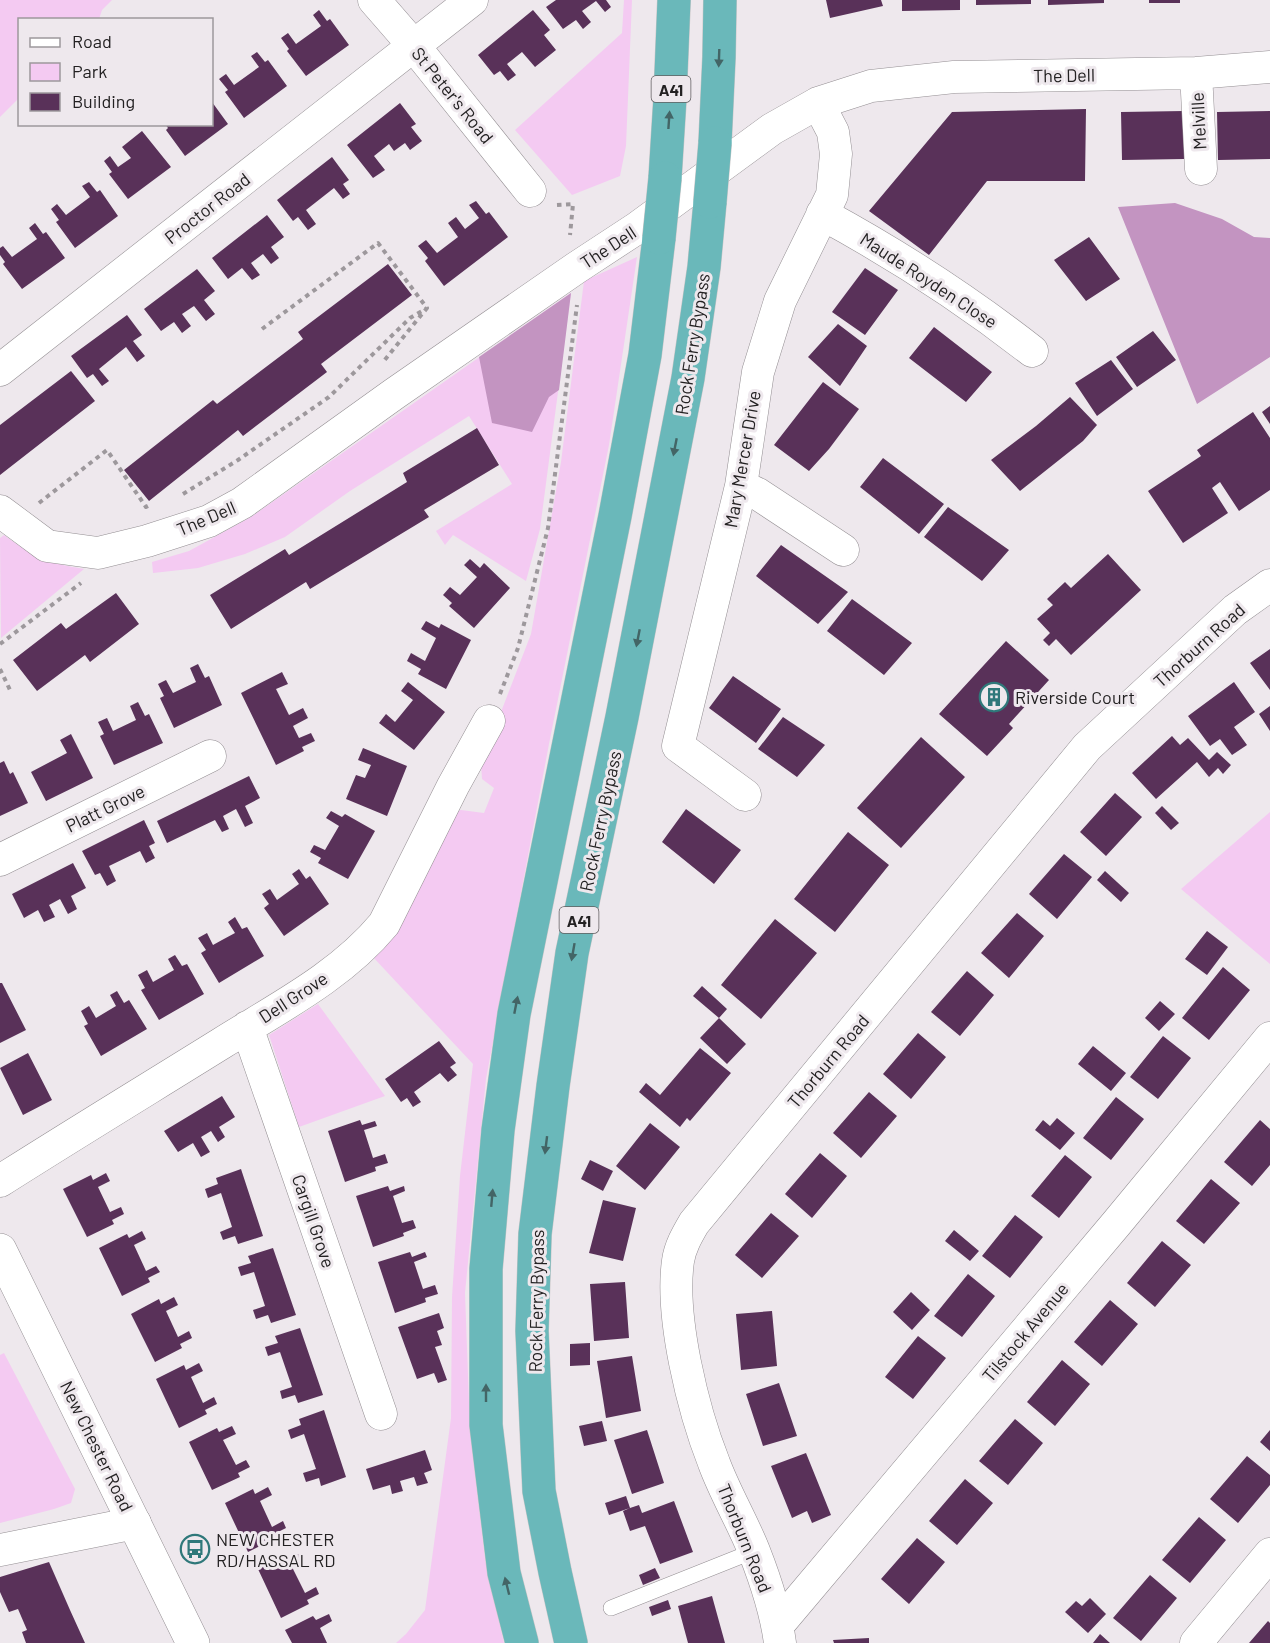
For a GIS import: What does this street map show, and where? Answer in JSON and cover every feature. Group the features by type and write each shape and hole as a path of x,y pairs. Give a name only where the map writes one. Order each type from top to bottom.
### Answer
{"highway":[{"name":"A41","path":"522,1643 504,1574 486,1425 486,1269 498,1130 514,1014 645,355 665,178 674,0"},
{"name":"Rock Ferry Bypass","path":"571,1643 539,1491 532,1331 535,1234 572,953 622,717 688,378 704,267 715,143 720,0"}],"main road":[{"name":"New Chester Road","path":"0,1250 193,1643"}],"street":[{"name":"St Peter's Road","path":"374,0 414,46 530,191"},
{"name":"Proctor Road","path":"0,370 472,0"},
{"name":"The Dell","path":"7,517 47,546 98,553 147,541 209,521 242,502 394,394 637,228 772,129 818,103 871,86 954,77 1196,73 1270,67"},
{"name":"Melville","path":"1196,73 1201,169"},
{"name":"Mary Mercer Drive","path":"745,795 678,746 741,486 758,372 780,300 832,195 836,154 834,132 818,103"},
{"name":"Maude Royden Close","path":"822,214 863,237 999,325 1032,351"},
{"path":"741,486 758,494 843,550"},
{"name":"Thorburn Road","path":"779,1634 754,1551 713,1463 684,1359 678,1307 678,1262 683,1241 694,1223 1088,747 1235,610 1270,585"},
{"name":"Dell Grove","path":"0,1181 273,1012 338,968 369,941 384,924 453,786 489,721"},
{"name":"Platt Grove","path":"0,860 210,756"},
{"name":"Cargill Grove","path":"247,1027 381,1414"},
{"name":"Tilstock Avenue","path":"779,1634 1270,1038"},
{"path":"0,1550 135,1523"},
{"path":"1196,1643 1270,1554"}],"lane":[{"path":"610,1608 754,1551"}],"path":[{"path":"489,721 518,648 548,528 577,304 576,268 570,240 573,204 544,206 530,191"},
{"path":"262,329 378,243 427,308"},
{"path":"394,394 379,366 427,308"},
{"path":"176,499 238,460 328,397 410,318 427,308"},
{"path":"7,517 107,450 146,507 156,504"},
{"path":"0,644 86,580"},
{"path":"0,669 11,692"}],"green space":[{"path":"0,0 112,0 102,10 99,18 18,18 18,99 0,117"},
{"path":"624,0 632,0 626,146 620,176 572,195 515,130 622,33"},
{"path":"637,257 609,445 549,744 486,1079 465,1293 470,1430 485,1559 504,1643 396,1643 425,1610 451,1418 452,1297 460,1176 473,1064 372,956 452,813 461,810 484,813 494,788 482,779 481,764 531,634 561,462 584,281"},
{"path":"571,293 540,529 526,581 453,535 445,545 436,531 512,484 469,416 350,491 285,537 245,554 198,568 153,573 152,562 189,551 251,517"},
{"path":"4,535 41,558 84,569 1,638 0,538"},
{"path":"1270,812 1270,964 1181,889"},
{"path":"318,1004 385,1096 299,1127 269,1035"},
{"path":"4,1353 75,1489 71,1503 0,1523 0,1355"}],"shaded area":[{"path":"1175,203 1222,219 1254,237 1270,238 1270,357 1197,404 1118,207"},
{"path":"571,293 559,390 549,397 532,432 492,423 479,357"}],"building":[{"path":"556,0 606,0 611,7 605,12 596,1 582,11 591,22 583,29 576,20 563,29 546,7"},
{"path":"826,0 881,0 883,6 830,18"},
{"path":"902,0 960,0 960,10 902,11"},
{"path":"976,0 1031,0 1031,4 976,5"},
{"path":"1048,0 1104,0 1104,3 1048,5"},
{"path":"1149,0 1180,0 1180,3 1149,3"},
{"path":"319,10 327,21 330,19 349,45 306,76 287,51 289,49 281,38 288,33 296,44 321,26 313,15"},
{"path":"533,10 550,30 544,35 556,50 535,67 522,52 507,64 516,75 508,81 500,71 494,75 478,55"},
{"path":"257,52 265,62 268,60 287,86 244,118 225,92 228,90 219,79 226,74 234,85 259,67 251,56"},
{"path":"213,103 228,124 185,156 166,130 166,126 213,126"},
{"path":"400,103 416,124 411,127 422,141 410,150 405,143 394,151 389,144 374,156 385,170 373,178 347,145"},
{"path":"1086,109 1085,181 987,181 929,255 869,211 952,112"},
{"path":"1184,111 1184,159 1122,160 1121,112"},
{"path":"1270,111 1270,159 1218,160 1217,112"},
{"path":"142,131 171,167 128,199 109,174 112,172 104,161 110,156 118,167 131,158 122,147"},
{"path":"332,157 349,180 343,184 350,194 343,199 334,188 306,210 316,224 308,230 298,217 293,221 277,200"},
{"path":"89,182 97,192 100,190 118,216 75,248 56,222 59,220 51,209 57,204 66,215 90,197 82,186"},
{"path":"476,201 486,214 489,212 508,237 444,286 425,261 428,258 418,246 426,240 437,253 458,237 448,223 456,217 465,229 479,218 469,205"},
{"path":"267,215 284,237 271,247 279,258 271,264 263,254 251,263 260,275 252,280 242,268 228,279 212,258"},
{"path":"35,223 43,234 46,232 65,258 22,289 3,264 5,262 0,255 0,248 3,246 12,257 37,239 29,228"},
{"path":"1089,237 1120,279 1086,301 1054,260"},
{"path":"388,264 412,295 321,364 327,372 243,436 238,430 149,501 124,470 213,400 217,404 303,339 298,332"},
{"path":"865,268 898,290 865,335 832,312"},
{"path":"197,269 215,291 204,300 215,314 206,321 194,306 182,314 191,326 182,333 174,322 161,331 144,309"},
{"path":"127,315 142,335 133,341 145,356 137,362 126,347 99,369 109,381 102,386 93,374 87,378 71,356"},
{"path":"838,324 867,346 840,386 808,357"},
{"path":"934,327 992,372 966,402 909,358"},
{"path":"1153,331 1176,360 1137,387 1116,357"},
{"path":"1111,360 1133,389 1097,416 1075,383"},
{"path":"71,371 95,401 0,475 0,425"},
{"path":"823,382 859,409 809,471 774,445"},
{"path":"1070,397 1097,425 1083,441 1020,491 991,460"},
{"path":"1270,406 1270,424 1262,412"},
{"path":"1253,412 1270,438 1270,490 1239,511 1220,482 1212,488 1228,513 1183,543 1148,491 1201,456 1197,450"},
{"path":"477,428 499,465 424,510 429,517 310,589 306,582 231,629 210,595 285,549 289,555 407,482 403,473"},
{"path":"883,458 944,504 919,534 860,487"},
{"path":"948,507 1009,550 982,581 924,537"},
{"path":"781,545 848,592 818,624 756,576"},
{"path":"1108,554 1141,590 1071,655 1056,639 1049,646 1043,640 1050,633 1037,619 1053,605 1047,599 1065,582 1071,588"},
{"path":"470,559 480,568 484,563 510,588 474,628 449,606 452,603 443,595 450,587 460,595 477,577 464,565"},
{"path":"116,593 139,624 90,662 85,655 37,691 13,660 61,623 66,629"},
{"path":"852,599 912,643 884,675 827,631"},
{"path":"426,621 439,628 441,624 471,640 446,689 418,674 421,669 407,661 411,653 425,661 436,638 421,629"},
{"name":"Riverside Court","path":"1006,641 1049,680 1009,724 1013,728 987,756 939,714"},
{"path":"1270,649 1270,690 1250,663"},
{"path":"198,664 205,678 209,676 222,705 174,728 160,698 164,696 158,684 166,680 173,693 196,682 190,668"},
{"path":"282,672 288,684 276,689 289,715 303,708 308,718 293,726 299,738 311,733 315,741 302,747 304,751 276,765 241,693"},
{"path":"733,676 781,709 756,743 709,708"},
{"path":"408,682 445,712 414,750 379,723 386,714 395,722 413,700 401,691"},
{"path":"1234,682 1255,712 1234,727 1247,745 1232,755 1220,739 1210,746 1188,716"},
{"path":"138,702 145,716 149,714 163,743 114,765 100,736 104,734 98,722 107,718 113,731 136,720 130,706"},
{"path":"1270,706 1270,731 1259,714"},
{"path":"783,717 825,745 797,777 758,749"},
{"path":"71,734 93,778 46,801 31,772 67,753 60,740"},
{"path":"1172,736 1180,745 1188,738 1209,760 1217,752 1231,765 1223,774 1218,768 1209,777 1197,762 1156,799 1132,773"},
{"path":"921,737 965,777 901,848 857,808"},
{"path":"363,748 407,766 387,816 346,799 356,775 365,778 371,765 358,760"},
{"path":"4,761 10,774 13,772 28,803 0,816 0,763"},
{"path":"249,776 260,798 245,806 253,823 245,827 236,809 223,816 229,829 222,832 215,820 167,843 157,821"},
{"path":"1115,793 1142,817 1106,856 1080,832"},
{"path":"1162,806 1179,823 1171,830 1155,813"},
{"path":"686,809 741,850 714,884 662,842"},
{"path":"331,811 342,817 345,814 375,831 348,879 318,863 321,858 310,852 314,845 325,850 339,826 326,818"},
{"path":"144,820 155,843 149,846 155,858 146,863 140,851 109,866 116,881 107,886 100,873 95,875 82,851"},
{"path":"848,832 889,865 835,932 794,899"},
{"path":"1064,854 1092,877 1057,919 1029,894"},
{"path":"73,863 86,888 71,896 77,909 68,914 60,899 49,905 55,917 44,922 38,910 24,918 12,894"},
{"path":"299,869 306,879 310,876 329,904 284,936 264,908 269,904 262,894 270,889 277,900 299,884 292,874"},
{"path":"1105,871 1129,893 1121,902 1097,880"},
{"path":"1017,913 1044,936 1009,978 981,953"},
{"path":"235,917 242,929 247,927 264,956 219,983 201,953 206,950 198,938 207,933 213,945 235,933 228,922"},
{"path":"775,919 817,953 761,1019 721,985"},
{"path":"1207,931 1228,947 1207,975 1185,959"},
{"path":"175,955 182,966 187,964 204,994 159,1020 141,990 145,988 138,975 147,970 153,982 174,970 168,959"},
{"path":"1223,967 1250,990 1209,1040 1182,1018"},
{"path":"967,971 994,995 960,1036 931,1012"},
{"path":"0,983 26,1030 0,1043"},
{"path":"702,986 727,1009 719,1018 693,996"},
{"path":"117,991 124,1003 129,1000 147,1029 101,1056 84,1026 88,1024 81,1011 89,1006 96,1018 116,1006 110,995"},
{"path":"1160,1001 1175,1014 1159,1031 1145,1018"},
{"path":"719,1018 746,1044 727,1064 700,1038"},
{"path":"918,1033 946,1057 911,1099 883,1074"},
{"path":"1163,1036 1191,1058 1158,1099 1130,1077"},
{"path":"439,1041 456,1063 450,1067 457,1075 448,1082 440,1073 414,1092 421,1102 413,1107 407,1098 401,1102 385,1079"},
{"path":"1093,1046 1126,1073 1111,1091 1078,1064"},
{"path":"700,1048 731,1073 690,1121 687,1118 680,1127 639,1092 646,1083 660,1095"},
{"path":"28,1053 52,1100 23,1115 0,1068"},
{"path":"869,1092 897,1116 861,1158 833,1133"},
{"path":"222,1096 235,1117 219,1127 225,1137 218,1142 211,1131 201,1137 210,1152 201,1157 193,1143 178,1152 164,1131"},
{"path":"1116,1097 1144,1119 1111,1160 1083,1138"},
{"path":"1057,1118 1075,1133 1060,1150 1035,1130 1043,1120 1050,1126"},
{"path":"360,1120 362,1125 375,1121 377,1126 364,1130 373,1158 385,1154 388,1163 375,1167 376,1171 345,1182 328,1131"},
{"path":"1260,1120 1270,1129 1270,1165 1252,1186 1224,1162"},
{"path":"650,1123 680,1147 645,1190 616,1166"},
{"path":"820,1153 847,1176 812,1218 785,1194"},
{"path":"1065,1155 1092,1177 1059,1218 1031,1196"},
{"path":"590,1160 613,1171 603,1191 581,1179"},
{"path":"241,1169 263,1236 238,1244 235,1236 223,1240 220,1232 232,1227 221,1193 208,1198 205,1189 218,1184 216,1178"},
{"path":"106,1173 110,1181 98,1187 110,1212 121,1207 124,1214 112,1220 114,1224 87,1237 63,1189 91,1175 93,1180"},
{"path":"1211,1179 1240,1203 1204,1244 1176,1221"},
{"path":"388,1186 390,1191 404,1186 405,1191 393,1196 402,1223 413,1220 416,1228 403,1233 404,1236 373,1247 356,1196"},
{"path":"603,1200 636,1208 623,1261 589,1253"},
{"path":"771,1213 799,1236 762,1278 735,1255"},
{"path":"1015,1215 1043,1237 1010,1278 982,1256"},
{"path":"954,1230 979,1251 970,1261 945,1241"},
{"path":"142,1231 146,1239 134,1245 146,1271 156,1266 160,1272 148,1278 150,1282 122,1296 99,1248 127,1234 129,1238"},
{"path":"1162,1241 1191,1265 1155,1307 1127,1283"},
{"path":"273,1248 296,1315 271,1323 268,1315 256,1319 253,1310 265,1306 254,1272 241,1276 238,1267 251,1263 248,1256"},
{"path":"410,1252 412,1257 425,1252 427,1257 414,1262 423,1289 435,1285 438,1294 425,1298 426,1302 395,1313 378,1262"},
{"path":"968,1274 995,1296 962,1337 934,1316"},
{"path":"625,1282 629,1338 594,1341 590,1284"},
{"path":"911,1292 930,1310 912,1330 893,1312"},
{"path":"174,1297 178,1305 166,1311 178,1337 189,1331 192,1338 180,1344 182,1348 155,1362 131,1314 159,1299 161,1304"},
{"path":"1110,1300 1138,1324 1102,1366 1074,1342"},
{"path":"772,1311 777,1366 741,1370 736,1314"},
{"path":"439,1313 444,1328 437,1331 442,1345 435,1347 447,1380 438,1383 434,1373 417,1379 398,1327"},
{"path":"300,1328 323,1395 298,1403 295,1395 282,1399 280,1391 292,1387 280,1352 268,1356 265,1347 278,1343 275,1336"},
{"path":"918,1336 946,1358 913,1399 885,1377"},
{"path":"590,1343 590,1365 570,1366 570,1344"},
{"path":"632,1356 641,1411 606,1418 597,1361"},
{"path":"1062,1360 1090,1384 1055,1426 1027,1402"},
{"path":"199,1363 203,1371 191,1377 203,1403 214,1397 217,1404 205,1410 207,1414 179,1428 156,1379 184,1365 186,1370"},
{"path":"779,1383 797,1436 763,1446 746,1394"},
{"path":"324,1410 346,1477 321,1486 319,1478 306,1482 303,1473 316,1469 304,1434 291,1439 288,1430 301,1425 299,1419"},
{"path":"1015,1419 1043,1443 1008,1485 979,1461"},
{"path":"602,1421 607,1441 584,1446 579,1426"},
{"path":"232,1426 236,1434 223,1440 236,1465 246,1460 250,1467 238,1473 240,1477 212,1490 189,1442 217,1428 219,1432"},
{"path":"647,1430 664,1483 632,1494 614,1440"},
{"path":"1270,1430 1270,1451 1260,1442"},
{"path":"425,1450 432,1470 424,1473 428,1483 417,1486 414,1477 400,1481 403,1491 392,1494 390,1485 373,1490 366,1469"},
{"path":"806,1453 831,1515 812,1523 807,1511 792,1518 771,1466"},
{"path":"1247,1456 1270,1475 1270,1485 1238,1523 1210,1499"},
{"path":"965,1479 993,1503 957,1545 929,1521"},
{"path":"268,1487 272,1495 260,1501 272,1527 283,1521 286,1528 274,1534 276,1538 248,1552 225,1503 253,1489 255,1494"},
{"path":"626,1496 630,1508 609,1515 605,1503"},
{"path":"674,1501 693,1552 660,1564 645,1526 630,1531 623,1511 639,1505 642,1513"},
{"path":"1199,1517 1226,1540 1190,1583 1162,1560"},
{"path":"917,1538 945,1562 909,1604 881,1579"},
{"path":"301,1553 305,1561 292,1567 305,1593 316,1587 319,1594 307,1600 309,1604 281,1618 258,1569 286,1555 288,1559"},
{"path":"49,1562 85,1643 26,1643 22,1632 27,1630 18,1609 9,1612 0,1592 0,1577"},
{"path":"655,1568 660,1578 643,1585 639,1575"},
{"path":"1150,1575 1177,1598 1141,1641 1113,1618"},
{"path":"712,1596 725,1643 688,1643 678,1606"},
{"path":"1090,1598 1106,1614 1088,1633 1065,1612 1076,1601 1082,1606"},
{"path":"668,1600 671,1609 652,1616 649,1607"},
{"path":"329,1614 332,1621 320,1628 327,1643 292,1643 285,1630 313,1616 316,1620"},
{"path":"1268,1621 1270,1623 1270,1643 1249,1643"},
{"path":"1100,1634 1110,1643 1093,1643"},
{"path":"869,1638 869,1643 834,1643 833,1640"}],"place":[{"name":"Riverside Court","path":"994,697"},
{"name":"NEW CHESTER RD/HASSAL RD","path":"195,1549"}]}
